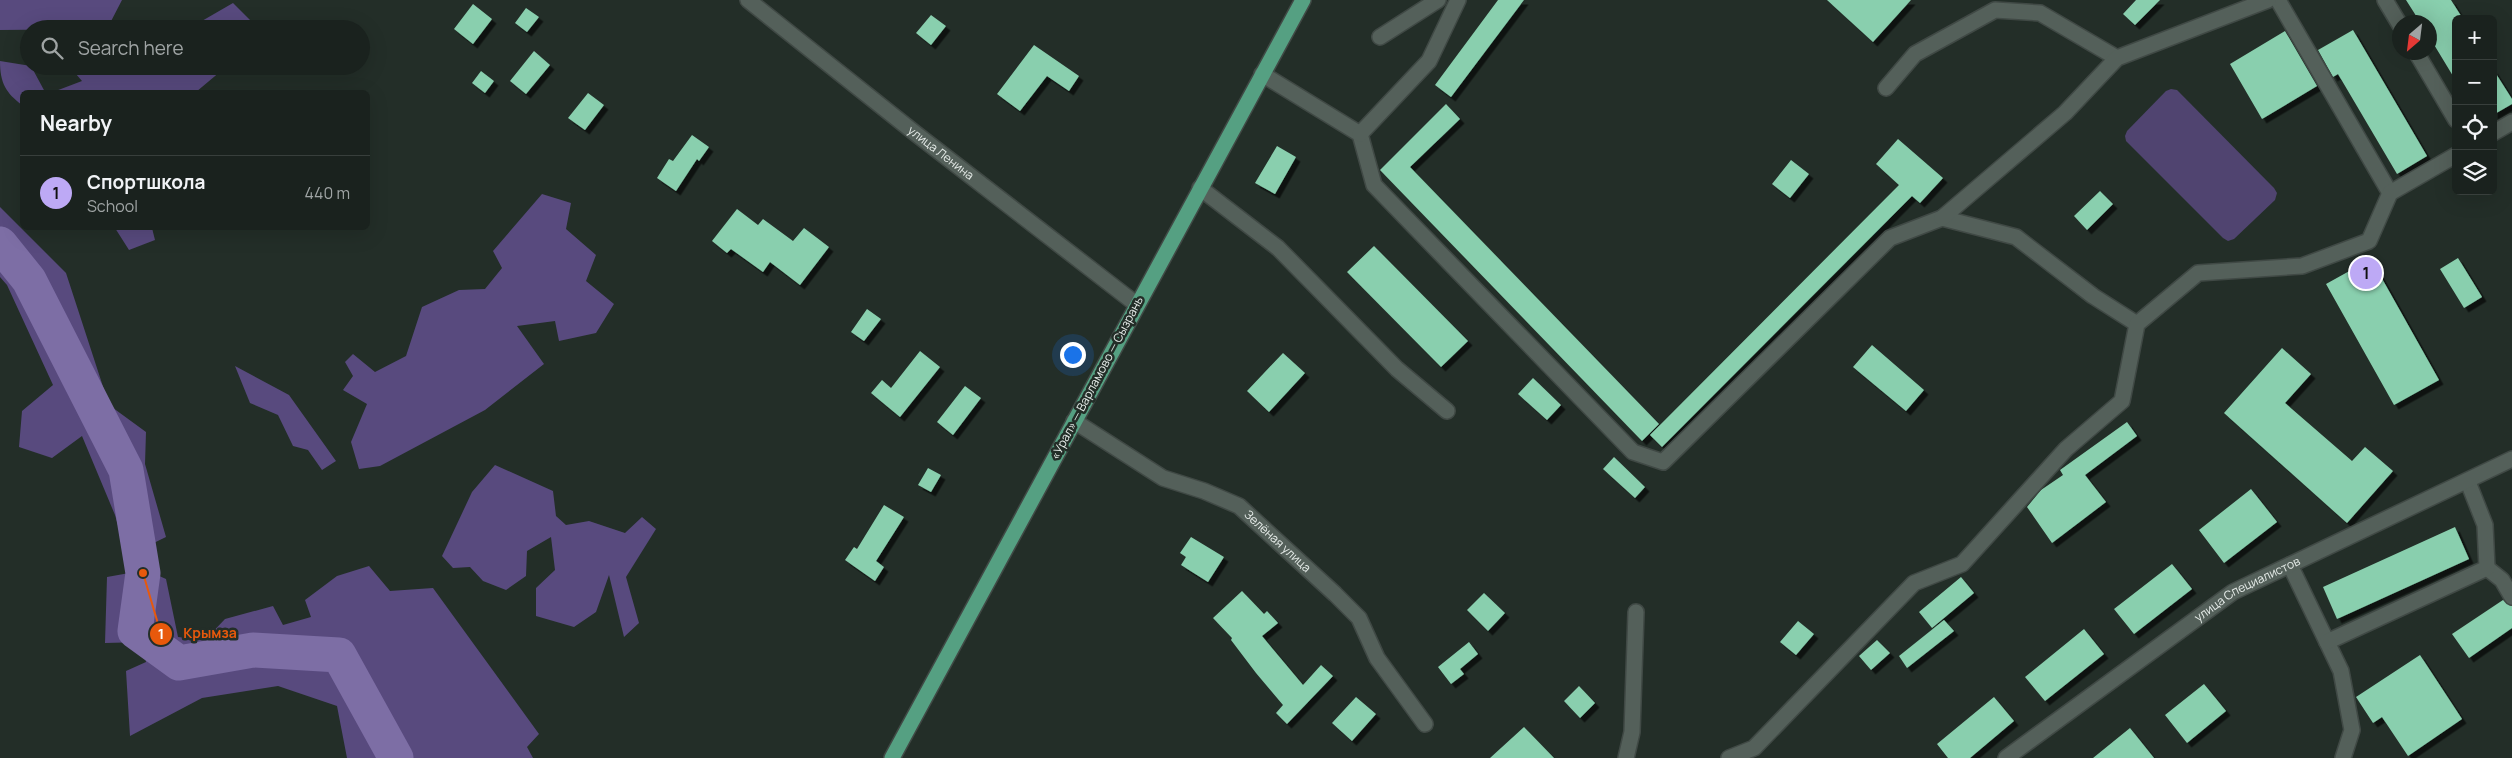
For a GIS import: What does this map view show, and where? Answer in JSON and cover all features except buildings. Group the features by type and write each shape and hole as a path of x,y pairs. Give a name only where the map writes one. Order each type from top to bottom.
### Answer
{"main road":[{"name":"«Урал» — Варламово — Сызрань","path":"892,758 1136,304 1303,0"}],"street":[{"name":"улица Ленина","path":"748,0 915,133 1136,304"},
{"path":"1380,37 1438,0"},
{"path":"1360,134 1429,61 1458,0"},
{"path":"1262,74 1360,134 1374,185 1633,452 1662,462 1890,238 1942,218 2065,113 2117,58 2268,0"},
{"path":"2278,0 2390,193"},
{"path":"2385,0 2394,15"},
{"path":"1886,88 1915,54 1994,10 2040,14 2117,58"},
{"path":"2421,60 2452,113"},
{"path":"2497,131 2512,122"},
{"path":"1729,758 1754,748 1914,583 1962,564 2066,449 2122,401 2137,324 2198,273 2302,266 2369,241 2390,193 2452,157"},
{"path":"1200,188 1278,248 1398,369 1447,411"},
{"path":"1942,218 2016,237 2093,296 2137,324"},
{"name":"Зелёная улица","path":"1074,421 1164,478 1204,491 1238,506 1359,618 1377,658 1425,724"},
{"name":"улица Специалистов","path":"2006,758 2233,592 2468,482 2512,459"},
{"path":"2468,482 2485,525 2487,568 2502,580 2512,597"},
{"path":"2290,565 2340,671 2352,730 2344,758"},
{"path":"2327,642 2487,568"},
{"path":"1626,758 1632,732 1636,612"}],"shaded area":[{"path":"0,0 122,0 112,20 20,20 20,30 0,30"},
{"path":"233,3 250,20 204,20"},
{"path":"0,61 20,64 20,75 36,75 44,90 20,90 20,103 8,92 1,75"},
{"path":"77,75 216,75 198,90 58,90 82,81"},
{"path":"2171,89 2177,90 2277,193 2275,200 2234,239 2228,241 2223,238 2126,141 2127,131 2166,91"},
{"path":"542,194 571,203 566,229 596,255 586,281 614,304 596,333 559,341 555,321 517,326 544,364 485,410 380,466 359,469 351,442 367,404 343,390 353,376 345,362 353,354 375,372 406,356 422,307 459,290 485,289 502,268 493,251"},
{"path":"0,207 20,227 20,230 23,230 66,273 109,405 146,432 145,464 166,537 127,556 115,515 82,436 52,458 19,447 22,411 53,385 7,285 0,277"},
{"path":"116,230 152,230 155,240 129,250"},
{"path":"235,366 289,395 336,461 322,470 308,450 293,446 278,415 250,403"},
{"path":"495,465 553,491 556,516 566,525 589,521 625,533 642,517 656,529 626,577 639,623 624,637 609,575 596,612 574,627 536,616 536,588 555,570 551,537 527,551 526,576 506,590 483,581 470,567 453,568 442,556 472,492"},
{"path":"369,566 390,591 433,588 539,734 527,747 533,758 347,758 337,706 278,686 202,698 130,736 126,671 146,662 143,642 105,643 107,577 146,570 166,579 178,637 205,640 225,619 273,606 283,625 311,617 305,600 337,576"}],"waterway":[{"path":"0,244 29,280 126,470 143,573 135,631 179,663 253,650 339,655 396,758"}],"place":[{"name":"Спортшкола","path":"2366,273"},
{"name":"Крымза","path":"143,573"}]}
